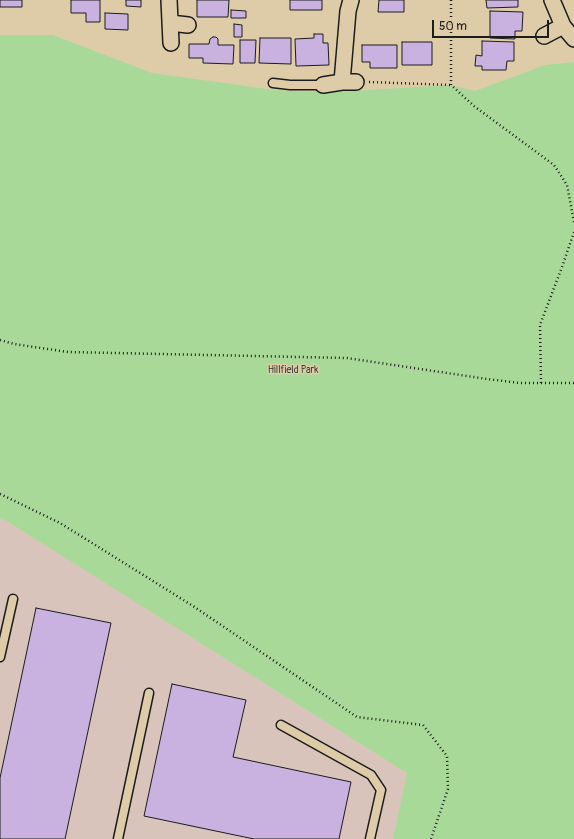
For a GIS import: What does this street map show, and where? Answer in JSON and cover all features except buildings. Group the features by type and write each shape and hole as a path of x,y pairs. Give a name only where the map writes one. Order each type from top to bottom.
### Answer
{"street":[{"path":"169,0 171,43"},
{"path":"323,86 349,82 348,11 351,0"},
{"path":"552,0 563,26 574,39"},
{"path":"170,23 188,25"},
{"path":"544,36 563,26"}],"lane":[{"path":"274,83 323,86"},
{"path":"0,657 13,599"},
{"path":"118,839 149,693"},
{"path":"281,725 371,775 381,790 370,839"}],"path":[{"path":"451,0 451,85"},
{"path":"349,82 451,85 474,106 554,165 567,185 574,222"},
{"path":"541,383 540,325 574,232"},
{"path":"0,340 14,344 68,352 347,358 520,383 574,382"},
{"path":"0,494 60,523 193,606 356,717 423,725 447,756 448,789 431,839"}],"shaded area":[{"path":"0,519 5,520 407,773 393,839 0,839"}],"green space":[{"name":"Hillfield Park","path":"0,35 53,35 152,73 275,90 334,92 451,85 475,91 545,65 574,62 574,839 393,839 407,773 5,520 0,519"}]}
